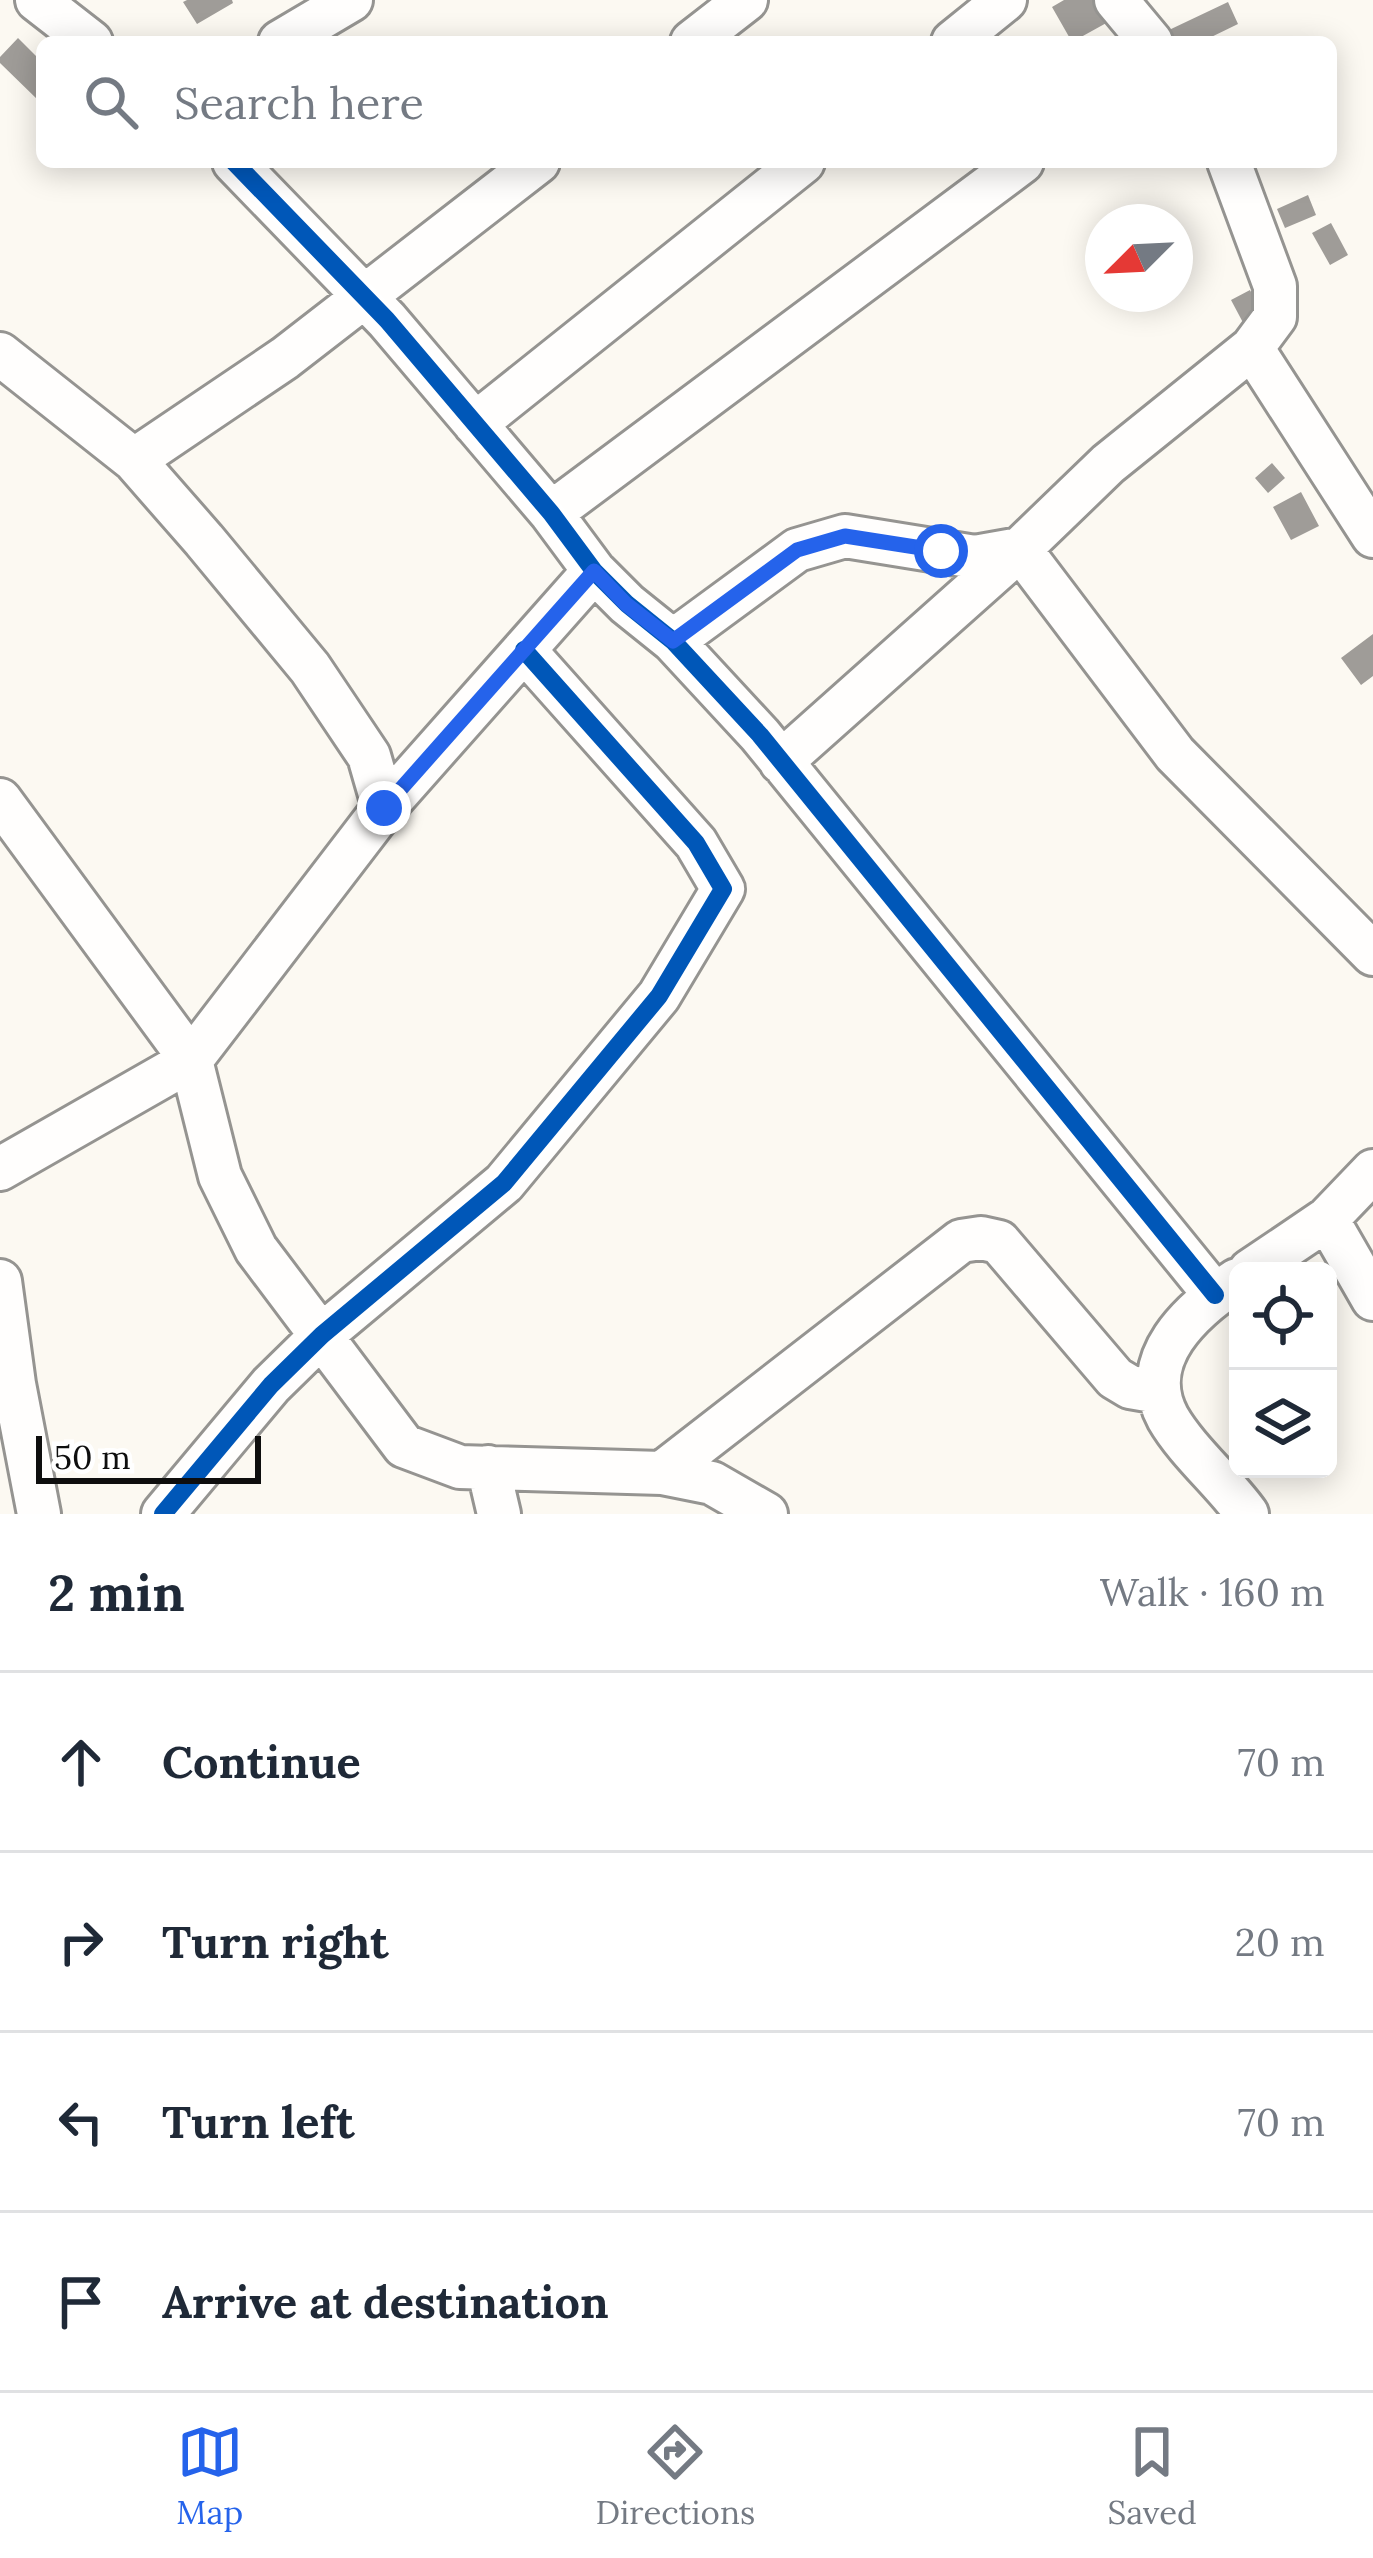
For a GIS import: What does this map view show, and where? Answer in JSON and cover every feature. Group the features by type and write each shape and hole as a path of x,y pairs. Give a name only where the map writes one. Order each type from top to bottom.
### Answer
{"street":[{"path":"37,0 83,36"},
{"path":"290,36 351,0"},
{"path":"700,36 746,0"},
{"path":"960,36 1005,0"},
{"path":"1116,0 1146,36"},
{"path":"240,168 365,297 551,513 594,571 673,641 760,734 1226,1287 1185,1323 1159,1362 1159,1392 1168,1419 1247,1514"},
{"path":"134,460 286,358 530,168"},
{"path":"475,424 795,168"},
{"path":"551,513 1014,168"},
{"path":"781,762 1020,550 1108,464 1252,348 1275,316 1275,286 1231,168"},
{"path":"1252,348 1373,536"},
{"path":"0,354 134,460 310,668 369,756 384,808"},
{"path":"673,641 797,550 845,536 975,557 1020,550"},
{"path":"1020,550 1175,754 1373,954"},
{"path":"0,1169 191,1060 384,808 594,571"},
{"path":"163,1514 271,1385 322,1335 504,1183 659,996 723,890 696,843 524,650"},
{"path":"0,800 191,1060 220,1176 256,1249 404,1447 460,1467 662,1473 712,1483 766,1514"},
{"path":"1264,1262 1327,1220 1373,1171"},
{"path":"1327,1220 1373,1299"},
{"path":"662,1473 961,1241 999,1242 1115,1378 1130,1387 1159,1392"},
{"path":"0,1281 39,1514"},
{"path":"488,1467 499,1514"}],"building":[{"path":"1064,0 1110,0 1119,16 1083,36 1069,36 1052,7"},
{"path":"183,2 233,3 197,24"},
{"path":"1228,2 1238,24 1213,36 1172,36 1169,30"},
{"path":"18,38 36,56 36,98 0,63"},
{"path":"1308,195 1316,215 1285,228 1277,209"},
{"path":"1331,223 1348,255 1330,265 1312,233"},
{"path":"1250,290 1266,322 1248,332 1231,300"},
{"path":"1272,463 1285,478 1268,493 1255,478"},
{"path":"1301,492 1319,526 1291,540 1273,507"},
{"path":"1373,634 1373,676 1361,685 1341,658"}],"cycle path":[{"path":"240,168 387,320 551,513 594,571 673,641 760,735 1215,1295"},
{"path":"163,1514 271,1385 322,1335 504,1183 659,996 723,889 696,843 524,650"}],"route":[{"path":"384,808 594,571 673,641 797,550 845,536 941,551"}]}
